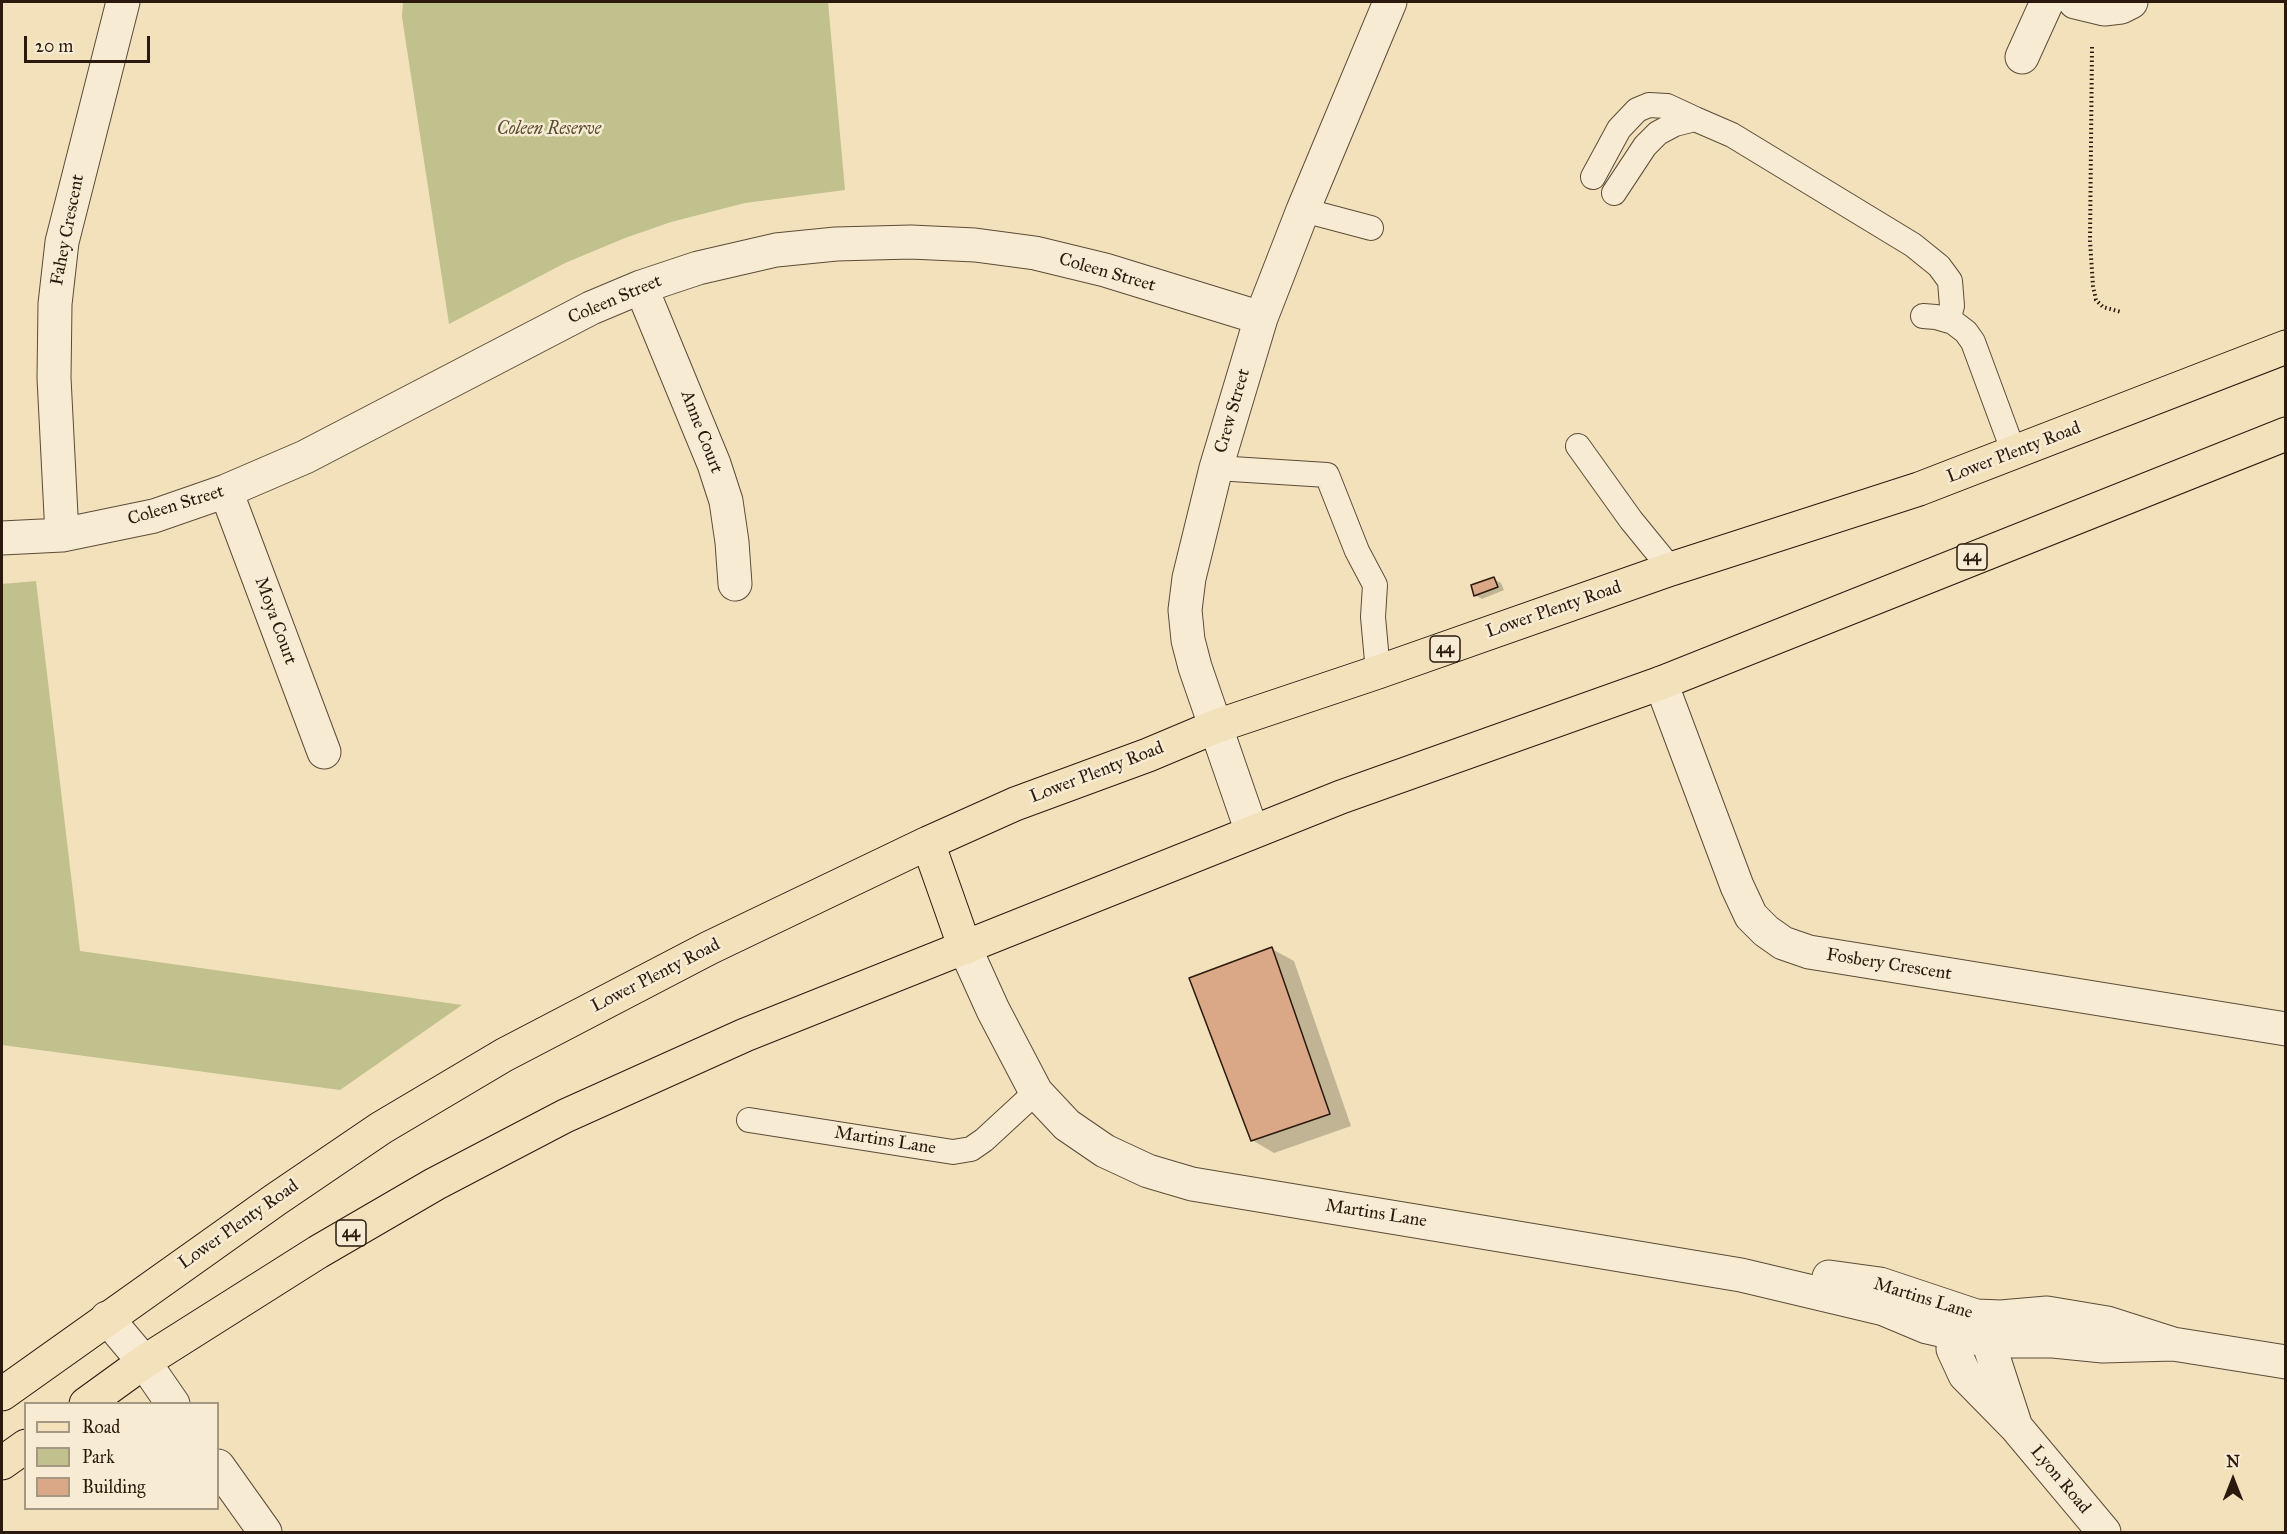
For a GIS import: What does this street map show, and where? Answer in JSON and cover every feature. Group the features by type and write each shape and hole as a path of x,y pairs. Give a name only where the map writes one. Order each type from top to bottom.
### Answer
{"main road":[{"name":"Lower Plenty Road","path":"2,1394 106,1318 381,1128 504,1055 709,948 928,843 1015,804 1148,755 1217,726 1671,569 1919,489 2286,347"},
{"name":"44","path":"89,1402 144,1362 347,1235 435,1184 565,1116 745,1035 1341,797 1661,683 1951,565 2286,434"},
{"path":"928,843 964,948"},
{"path":"2,1463 24,1447"}],"street":[{"name":"Fahey Crescent","path":"62,535 54,378 55,304 62,243 123,2"},
{"name":"Crew Street","path":"1252,832 1195,667 1188,640 1185,610 1189,578 1216,468 1261,318 1303,210 1390,2"},
{"path":"2022,57 2047,2"},
{"path":"2075,2 2104,9 2121,7 2131,2"},
{"name":"Coleen Street","path":"2,538 62,535 153,516 226,492 305,457 591,308 698,267 776,250 836,244 975,244 1035,253 1105,270 1261,318"},
{"name":"Anne Court","path":"641,287 714,464 726,501 735,584"},
{"name":"Moya Court","path":"226,492 324,752"},
{"name":"Fosbery Crescent","path":"1661,683 1737,886 1751,916 1783,943 1809,952 2286,1029"},
{"name":"Martins Lane","path":"964,948 997,1019 1036,1092 1067,1125 1105,1151 1148,1171 1192,1184 1741,1275 1884,1309 1927,1327 2103,1346 2173,1344 2286,1362"},
{"path":"106,1318 144,1362 172,1402"},
{"name":"Lyon Road","path":"1974,1331 2016,1427 2104,1533"},
{"path":"219,1467 265,1533"}],"lane":[{"path":"1593,177 1619,129 1637,110 1649,105 1667,106 1732,135 1913,244 1939,266 1950,281 1952,306 1948,320"},
{"path":"1614,193 1645,147 1658,133 1675,124 1695,119"},
{"path":"1303,210 1371,228"},
{"path":"1923,316 1948,320 1966,332 1973,342 2014,453"},
{"path":"1578,446 1631,520 1671,569"},
{"path":"1216,468 1327,476 1357,551 1375,585 1373,617 1378,672"},
{"name":"Martins Lane","path":"749,1120 953,1152 971,1149 984,1140 1036,1092"}],"path":[{"path":"2093,36 2090,104 2090,241 2093,286 2096,300 2103,307 2121,312"}],"green space":[{"name":"Coleen Reserve","path":"403,2 828,2 845,190 745,203 671,222 565,263 449,324 402,17"},
{"path":"36,581 80,951 462,1005 340,1090 2,1045 2,584"}],"building":[{"path":"1494,577 1498,587 1474,596 1471,585"},
{"path":"1272,947 1330,1114 1251,1141 1189,978"}]}
